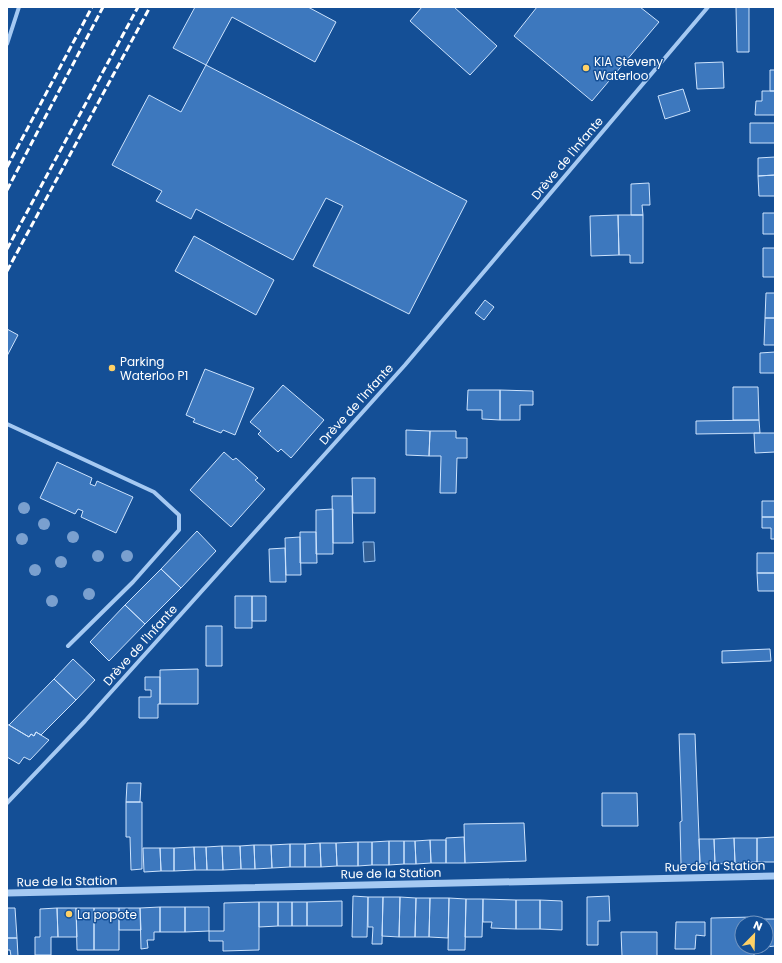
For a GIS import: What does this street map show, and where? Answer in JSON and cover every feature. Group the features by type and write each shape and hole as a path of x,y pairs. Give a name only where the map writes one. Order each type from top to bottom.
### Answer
{"street":[{"path":"7,44 19,7"},
{"name":"Drève de l'Infante","path":"7,803 85,721 400,370 708,7"},
{"path":"7,26 13,27"},
{"path":"7,424 154,492 180,515 179,530 133,582 68,646"},
{"name":"Rue de la Station","path":"7,893 775,876"}],"water":[{"path":"363,542 374,542 375,561 364,562"}],"building":[{"path":"195,7 308,7 336,22 315,62 232,17 206,65 173,48"},
{"path":"422,7 454,7 497,46 470,75 410,21"},
{"name":"KIA Steveny Waterloo","path":"537,7 640,7 659,22 592,101 514,36"},
{"path":"736,7 749,7 749,52 737,52"},
{"path":"723,62 724,88 697,89 695,63"},
{"path":"206,65 467,201 409,314 313,266 343,206 326,198 293,260 196,209 191,219 156,201 162,191 112,165 149,95 181,112"},
{"path":"770,70 775,70 775,91 770,91"},
{"path":"683,89 690,111 665,119 658,96"},
{"path":"762,91 775,91 775,115 755,115 756,101 762,101"},
{"path":"750,123 775,123 775,143 750,143"},
{"path":"775,157 775,175 758,176 758,158"},
{"path":"775,175 775,196 759,196 758,176"},
{"path":"649,183 650,205 642,205 643,215 631,215 631,184"},
{"path":"763,213 775,213 775,234 763,234"},
{"path":"618,215 619,255 591,256 590,216"},
{"path":"618,215 643,215 643,263 630,263 630,255 619,255"},
{"path":"194,236 274,280 256,315 175,271"},
{"path":"763,248 775,248 775,277 763,277"},
{"path":"766,293 775,293 775,318 765,318"},
{"path":"485,300 494,307 484,320 475,313"},
{"path":"765,318 775,318 775,345 764,345"},
{"path":"7,329 18,335 7,356"},
{"path":"775,352 775,373 760,373 760,353"},
{"path":"205,369 254,388 235,435 223,430 221,433 193,422 195,419 186,415"},
{"path":"283,385 324,420 291,458 281,449 278,452 258,434 261,431 250,422"},
{"path":"733,387 758,387 759,420 733,420"},
{"path":"468,390 500,390 500,420 482,419 482,410 467,410"},
{"path":"500,390 533,391 533,405 520,405 520,420 500,420"},
{"path":"759,420 760,433 696,434 696,421"},
{"path":"406,430 430,431 429,456 406,455"},
{"path":"430,431 456,431 456,438 467,438 467,458 457,458 456,493 440,493 441,456 429,456"},
{"path":"754,433 775,433 775,452 755,453"},
{"path":"224,452 233,460 236,458 258,478 255,480 265,489 231,527 190,490"},
{"path":"57,462 92,478 90,484 95,486 97,481 133,497 116,533 81,517 83,511 78,509 75,514 40,498"},
{"path":"352,478 375,478 375,513 353,513"},
{"path":"332,496 352,496 353,543 333,543"},
{"path":"762,501 775,501 775,517 762,517"},
{"path":"333,509 333,554 316,554 316,510"},
{"path":"762,517 775,517 775,539 771,539 771,528 762,528"},
{"path":"197,531 216,551 181,588 161,569"},
{"path":"300,532 316,532 317,563 300,563"},
{"path":"300,537 301,575 286,575 285,538"},
{"path":"285,548 286,582 270,582 269,549"},
{"path":"757,553 775,553 775,573 757,573"},
{"path":"161,569 181,588 145,624 125,605"},
{"path":"757,573 775,573 775,591 758,591"},
{"path":"235,596 252,596 252,628 235,628"},
{"path":"252,596 266,596 266,621 252,621"},
{"path":"125,605 145,624 109,661 90,642"},
{"path":"206,626 222,626 222,666 206,666"},
{"path":"770,649 771,661 722,663 722,651"},
{"path":"73,659 95,680 76,700 54,679"},
{"path":"198,669 198,704 160,704 160,670"},
{"path":"145,677 160,677 160,704 158,704 158,718 139,718 139,697 151,697 151,690 145,690"},
{"path":"54,679 76,700 41,735 36,732 34,736 31,734 29,737 9,725"},
{"path":"7,724 29,737 31,734 34,736 36,732 49,740 30,760 24,757 19,764 7,757"},
{"path":"679,734 695,734 700,864 681,865 680,822 682,821"},
{"path":"127,783 141,783 140,802 126,802"},
{"path":"602,793 637,793 638,826 602,826"},
{"path":"126,802 142,802 142,869 131,870 130,837 126,837"},
{"path":"524,823 526,861 465,863 464,824"},
{"path":"464,837 465,863 446,863 446,838"},
{"path":"775,837 775,862 757,862 757,838"},
{"path":"734,838 735,863 715,864 714,839"},
{"path":"734,838 757,838 757,862 735,863"},
{"path":"699,839 714,839 715,864 700,864"},
{"path":"430,840 431,863 416,864 415,841"},
{"path":"430,840 446,840 446,863 431,863"},
{"path":"389,841 389,865 372,865 372,842"},
{"path":"389,841 404,841 404,864 389,865"},
{"path":"404,841 415,841 416,864 404,864"},
{"path":"358,842 358,866 337,866 336,843"},
{"path":"358,842 372,842 372,865 358,866"},
{"path":"320,843 336,843 337,866 321,867"},
{"path":"320,843 321,867 305,867 305,844"},
{"path":"290,844 290,867 272,868 271,845"},
{"path":"290,844 305,844 305,867 290,867"},
{"path":"254,845 255,869 241,869 240,846"},
{"path":"254,845 271,845 272,868 255,869"},
{"path":"222,846 240,846 241,869 223,870"},
{"path":"222,846 223,870 207,870 206,847"},
{"path":"194,847 195,870 174,871 174,848"},
{"path":"194,847 206,847 207,870 195,870"},
{"path":"143,848 160,848 161,871 144,872"},
{"path":"160,848 174,848 174,871 161,871"},
{"path":"353,896 368,897 367,937 352,937"},
{"path":"609,896 610,921 598,921 598,945 587,945 587,897"},
{"path":"368,897 383,897 382,944 372,944 373,927 368,927"},
{"path":"383,897 400,897 399,937 382,936"},
{"path":"400,897 416,898 415,937 399,937"},
{"path":"416,898 430,898 429,937 415,937"},
{"path":"430,898 449,898 448,938 429,937"},
{"path":"449,898 466,899 465,950 448,950"},
{"path":"466,899 483,899 482,937 465,937"},
{"path":"483,899 516,900 516,929 491,928 492,922 483,922"},
{"path":"516,900 540,900 540,929 516,929"},
{"path":"540,900 562,901 562,930 540,929"},
{"path":"342,901 342,926 307,926 307,902"},
{"path":"259,902 259,950 223,951 223,941 209,941 209,931 224,931 224,903"},
{"path":"259,902 278,902 278,926 259,927"},
{"path":"278,902 292,902 292,926 278,926"},
{"path":"292,902 307,902 307,926 292,926"},
{"path":"160,907 185,907 185,932 160,932"},
{"path":"160,907 160,932 154,932 154,940 147,940 148,948 141,949 140,908"},
{"path":"185,907 209,907 209,931 185,932"},
{"path":"7,908 15,908 17,938 7,938"},
{"path":"57,908 76,908 77,937 58,937"},
{"path":"57,908 58,937 51,937 51,955 35,955 35,937 40,937 40,909"},
{"path":"76,908 94,908 94,950 77,950"},
{"path":"94,908 119,908 119,950 94,950"},
{"path":"119,908 140,908 141,930 119,930"},
{"path":"734,917 734,955 754,956 711,956 711,918"},
{"path":"774,919 775,919 774,946"},
{"path":"676,922 705,922 705,936 696,935 695,949 675,949"},
{"path":"621,932 657,932 657,956 622,956"},
{"path":"7,938 17,938 18,956 11,956 10,950 7,950"}],"railway":[{"path":"7,167 92,7"},
{"path":"7,190 103,7"},
{"path":"7,249 138,7"},
{"path":"7,271 150,7"}],"place":[{"name":"KIA Steveny Waterloo","path":"586,68"},
{"name":"Parking Waterloo P1","path":"112,368"},
{"name":"La popote","path":"69,914"}]}
